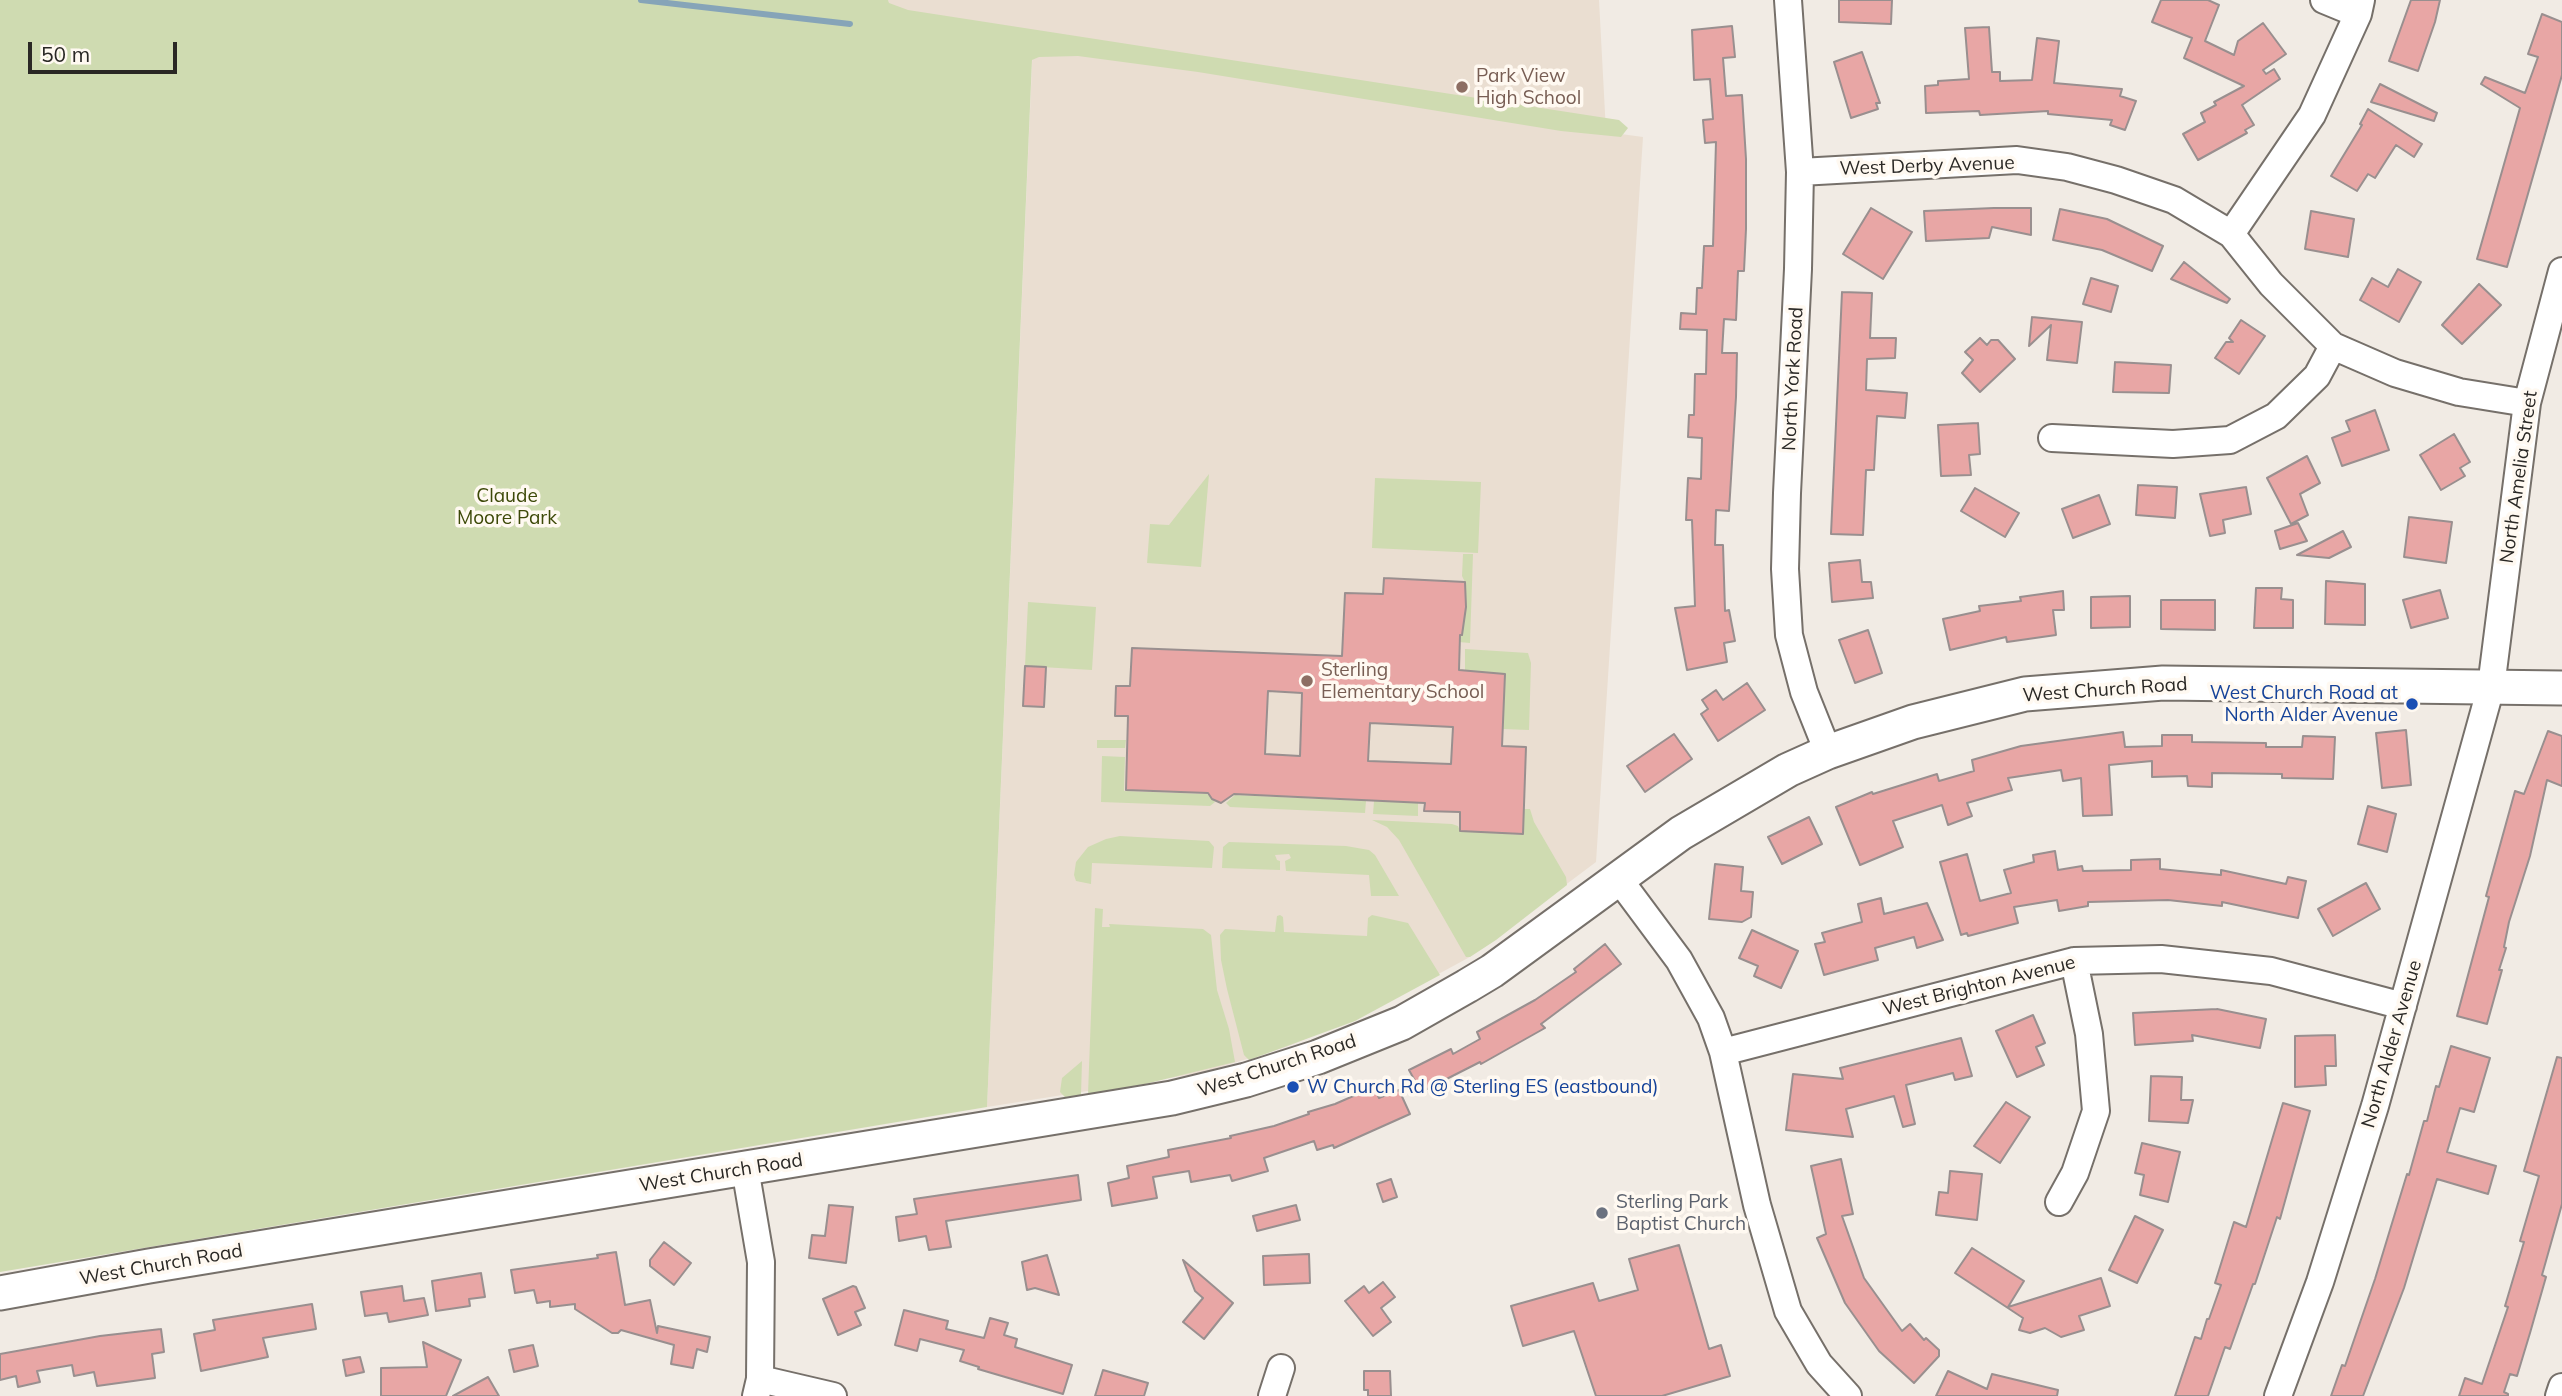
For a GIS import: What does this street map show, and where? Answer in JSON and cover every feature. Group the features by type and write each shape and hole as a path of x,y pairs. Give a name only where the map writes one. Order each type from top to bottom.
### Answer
{"main road":[{"name":"West Church Road","path":"0,1293 149,1266 1172,1098 1246,1080 1318,1057 1402,1023 1475,981 1681,832 1748,792 1828,752 1913,722 2025,694 2163,683 2562,688"}],"street":[{"name":"North York Road","path":"1788,0 1800,172 1787,493 1789,635 1804,692 1828,752"},
{"path":"2231,234 2312,115 2360,7 2324,0"},
{"name":"West Derby Avenue","path":"1800,172 2017,160 2067,167 2116,180 2174,200 2231,234 2271,284 2333,346 2407,377 2459,393 2527,404"},
{"name":"North Amelia Street","path":"2491,687 2527,404 2562,271"},
{"path":"2052,438 2173,444 2230,440 2276,416 2317,376 2333,346"},
{"name":"North Alder Avenue","path":"2278,1396 2320,1282 2403,1006 2491,687"},
{"path":"1618,878 1679,960 1711,1018 1723,1052 1757,1205 1788,1311 1819,1364 1848,1396"},
{"name":"West Brighton Avenue","path":"1723,1052 2074,961 2161,959 2271,971 2403,1006"},
{"path":"2059,1202 2076,1173 2096,1111 2089,1034 2074,961"},
{"path":"745,1168 761,1262 758,1388 833,1396"},
{"path":"1272,1396 1281,1368"},
{"path":"2559,1396 2562,1387"}],"shaded area":[{"name":"Sterling Elementary School","path":"888,0 1599,0 1606,132 1643,137 1596,862 1468,958 1361,1016 1286,1047 1201,1073 987,1107 1033,41 891,17"}],"green space":[{"name":"Claude Moore Park","path":"0,0 888,0 889,3 908,10 1619,120 1628,128 1621,137 1561,131 1198,72 1078,56 1039,57 1032,60 987,1107 0,1272"},
{"path":"1209,474 1201,567 1147,563 1150,524 1169,525"},
{"path":"1375,478 1481,482 1478,553 1372,548"},
{"path":"1463,554 1473,554 1470,643 1459,642 1466,607 1465,582 1462,576"},
{"path":"1028,602 1096,607 1092,670 1025,666"},
{"path":"1465,649 1528,653 1531,663 1529,730 1503,729 1505,674 1465,671"},
{"path":"1097,740 1126,740 1125,748 1097,748"},
{"path":"1102,756 1125,757 1124,791 1207,794 1215,802 1210,806 1101,802"},
{"path":"1235,795 1366,801 1365,813 1230,807 1226,803"},
{"path":"1374,801 1418,803 1418,816 1373,814"},
{"path":"1524,809 1530,809 1534,822 1566,877 1567,885 1496,940 1466,957 1399,840 1387,827 1372,820 1452,824 1458,826 1460,831 1523,835"},
{"path":"1120,836 1209,841 1214,847 1212,868 1092,863 1091,884 1076,881 1076,862 1088,847"},
{"path":"1229,842 1346,846 1369,850 1375,855 1399,896 1371,896 1369,875 1286,871 1285,861 1291,858 1289,854 1275,855 1280,861 1280,870 1222,868 1223,847"},
{"path":"1095,908 1103,909 1102,927 1110,927 1109,924 1203,929 1211,935 1217,990 1229,1029 1235,1062 1145,1084 1088,1094"},
{"path":"1372,915 1408,923 1440,975 1355,1021 1249,1060 1244,1055 1227,989 1221,960 1220,935 1225,929 1275,932 1277,916 1283,917 1284,932 1367,936 1368,918"},
{"path":"1082,1061 1081,1095 1065,1097 1060,1092 1062,1078"}],"building":[{"path":"1839,0 1892,0 1891,24 1839,22"},
{"path":"2161,0 2208,0 2219,5 2205,41 2234,55 2238,41 2263,23 2286,54 2263,70 2266,74 2274,69 2280,79 2242,105 2254,125 2245,130 2247,133 2198,160 2183,134 2205,122 2201,113 2216,105 2214,102 2244,86 2184,58 2192,38 2152,22"},
{"path":"2411,0 2440,0 2418,71 2389,61"},
{"path":"2542,14 2562,22 2562,75 2507,267 2477,259 2520,108 2481,84 2485,77 2525,93 2538,57 2528,54"},
{"path":"1732,26 1735,57 1723,58 1726,96 1742,95 1746,229 1744,271 1738,271 1736,320 1724,319 1722,353 1737,353 1736,397 1729,511 1716,510 1715,545 1723,545 1725,611 1729,610 1735,641 1724,643 1727,662 1687,670 1675,608 1695,606 1692,520 1686,520 1688,478 1701,479 1702,438 1688,437 1689,415 1694,415 1695,374 1706,374 1707,330 1680,329 1681,313 1696,314 1697,288 1702,288 1704,246 1713,246 1716,142 1705,143 1703,120 1713,119 1710,79 1694,80 1692,30"},
{"path":"1989,27 1992,72 2000,72 2000,81 2032,80 2037,38 2059,41 2054,83 2122,89 2120,96 2136,101 2125,130 2110,125 2112,120 2048,114 2048,111 1980,115 1979,111 1926,113 1925,86 1938,85 1938,81 1969,79 1965,28"},
{"path":"1862,52 1880,103 1876,103 1878,109 1851,118 1834,62"},
{"path":"2380,84 2437,113 2434,121 2371,102"},
{"path":"2368,109 2422,144 2414,157 2396,145 2375,178 2368,174 2357,191 2331,176 2362,125 2360,124"},
{"path":"1871,208 1912,232 1883,279 1843,254"},
{"path":"2031,208 2031,235 1992,227 1989,238 1926,241 1924,211"},
{"path":"2060,209 2107,219 2163,246 2152,271 2102,250 2053,240"},
{"path":"2311,211 2354,219 2348,257 2305,249"},
{"path":"2184,262 2230,299 2227,303 2171,279"},
{"path":"2398,269 2421,282 2399,322 2360,300 2372,278 2388,287"},
{"path":"2091,278 2118,286 2111,312 2083,304"},
{"path":"2479,284 2501,305 2462,344 2442,325"},
{"path":"1842,292 1872,293 1870,338 1896,338 1895,358 1867,359 1866,390 1907,393 1905,418 1877,416 1874,470 1866,470 1863,535 1831,534"},
{"path":"2032,317 2082,322 2077,363 2047,360 2051,325 2029,346"},
{"path":"2241,320 2265,336 2239,374 2215,358 2226,342 2233,342 2229,338"},
{"path":"1980,338 1987,345 1991,340 1998,340 2015,359 1980,392 1962,373 1973,360 1965,352"},
{"path":"2115,362 2171,365 2169,393 2113,392"},
{"path":"2375,410 2389,450 2342,466 2332,438 2350,431 2346,421"},
{"path":"1978,423 1980,454 1969,455 1971,475 1941,476 1938,425"},
{"path":"2454,434 2470,462 2460,468 2465,476 2441,490 2420,455"},
{"path":"2307,456 2320,483 2300,494 2308,515 2291,524 2267,478"},
{"path":"2138,485 2177,487 2175,518 2136,515"},
{"path":"2246,487 2251,514 2223,520 2225,533 2210,536 2200,494"},
{"path":"1975,488 2019,513 2005,537 1961,511"},
{"path":"2099,495 2110,524 2073,538 2062,509"},
{"path":"2409,517 2452,522 2446,563 2404,557"},
{"path":"2298,523 2307,541 2280,549 2275,531"},
{"path":"2343,531 2351,547 2329,558 2297,555"},
{"path":"1860,560 1862,582 1871,582 1873,598 1832,602 1829,563"},
{"name":"Sterling Elementary School","path":"1384,578 1465,582 1466,607 1460,635 1459,670 1505,674 1502,746 1526,747 1523,834 1460,831 1460,812 1424,811 1425,803 1234,794 1221,803 1212,799 1208,793 1126,790 1128,716 1115,716 1116,686 1130,686 1132,648 1342,656 1345,593 1383,594","holes":["1268,691 1302,693 1300,756 1265,754","1370,723 1453,727 1451,764 1368,761"]},
{"path":"2326,581 2365,584 2365,625 2325,624"},
{"path":"2256,588 2282,588 2281,599 2293,600 2293,628 2254,628"},
{"path":"2440,590 2448,618 2411,628 2403,600"},
{"path":"2063,591 2064,610 2053,610 2056,635 2007,642 2006,637 1950,650 1943,619 1980,611 1979,606 2021,601 2020,597"},
{"path":"2130,596 2130,627 2091,628 2091,597"},
{"path":"2161,600 2215,600 2215,630 2161,629"},
{"path":"1868,630 1882,673 1855,683 1839,640"},
{"path":"1025,666 1046,667 1044,707 1023,706"},
{"path":"1747,683 1765,710 1718,741 1701,714 1708,709 1702,700 1716,690 1723,700"},
{"path":"2406,730 2411,785 2382,788 2376,733"},
{"path":"2548,731 2562,736 2562,786 2547,780 2530,856 2509,922 2504,947 2506,948 2499,970 2502,970 2487,1024 2457,1016 2515,791 2524,794"},
{"path":"2123,732 2125,747 2162,746 2162,735 2192,735 2192,742 2266,743 2266,747 2302,747 2303,736 2335,737 2333,779 2282,778 2282,774 2212,773 2212,787 2188,786 2187,776 2152,777 2152,761 2109,765 2112,815 2083,816 2081,778 2063,781 2061,770 2008,778 2012,790 1967,803 1972,816 1948,825 1942,805 1893,821 1903,847 1860,865 1836,807 1872,792 1873,794 1937,774 1939,781 1974,771 1972,760 2021,746"},
{"path":"1674,734 1692,759 1645,792 1627,766"},
{"path":"2368,806 2396,814 2387,852 2358,844"},
{"path":"1809,817 1822,844 1782,864 1768,837"},
{"path":"2055,851 2058,870 2082,866 2083,871 2131,870 2131,860 2160,859 2160,869 2221,875 2221,870 2286,884 2288,877 2306,881 2298,918 2222,902 2222,906 2168,900 2088,902 2088,906 2059,911 2057,900 2014,907 2018,923 1968,936 1967,933 1961,935 1940,862 1967,854 1980,901 2011,893 2004,870 2034,862 2033,855"},
{"path":"1715,864 1743,867 1741,891 1753,892 1751,917 1742,922 1709,919"},
{"path":"2366,883 2380,909 2333,936 2318,909"},
{"path":"1881,898 1884,914 1927,903 1943,940 1917,948 1914,937 1875,948 1878,960 1824,975 1815,944 1825,942 1822,933 1862,922 1858,904"},
{"path":"1752,930 1798,951 1781,988 1754,976 1758,966 1739,958"},
{"path":"1605,944 1621,964 1541,1024 1545,1028 1481,1064 1480,1062 1421,1092 1409,1070 1451,1049 1453,1054 1480,1039 1477,1032 1535,1000 1576,972 1574,969"},
{"path":"2217,1009 2266,1019 2260,1048 2192,1035 2193,1041 2135,1045 2133,1013"},
{"path":"2033,1015 2045,1043 2036,1047 2044,1065 2017,1077 1996,1031"},
{"path":"2335,1035 2336,1066 2325,1066 2326,1085 2295,1087 2295,1036"},
{"path":"1961,1038 1972,1076 1955,1080 1953,1073 1906,1085 1915,1124 1903,1127 1894,1096 1846,1109 1853,1137 1786,1130 1793,1074 1843,1079 1840,1068"},
{"path":"2451,1046 2490,1058 2474,1112 2460,1108 2447,1152 2496,1166 2488,1194 2437,1179 2404,1288 2363,1396 2331,1396 2342,1365 2345,1366 2375,1279 2424,1121 2427,1121"},
{"path":"2557,1057 2562,1058 2562,1204 2542,1275 2546,1277 2530,1333 2517,1376 2510,1374 2504,1392 2508,1396 2459,1396 2465,1378 2482,1384 2508,1307 2505,1306 2524,1242 2520,1241 2539,1176 2524,1171"},
{"path":"2151,1076 2182,1077 2181,1100 2193,1100 2188,1123 2149,1121"},
{"path":"1374,1087 1379,1098 1399,1090 1410,1114 1334,1148 1333,1145 1317,1150 1314,1141 1264,1158 1268,1171 1232,1181 1230,1175 1191,1182 1189,1171 1153,1177 1157,1198 1112,1206 1108,1183 1129,1178 1127,1166 1169,1157 1168,1150 1231,1138 1230,1136 1274,1126"},
{"path":"2006,1102 2030,1117 2000,1163 1974,1146"},
{"path":"2283,1103 2310,1111 2280,1219 2277,1217 2230,1349 2225,1347 2208,1396 2175,1396 2195,1337 2201,1339 2221,1285 2215,1283 2234,1222 2246,1227"},
{"path":"2142,1143 2180,1152 2168,1202 2140,1195 2144,1175 2135,1173"},
{"path":"1841,1159 1853,1214 1842,1216 1864,1278 1902,1331 1910,1324 1924,1340 1926,1338 1939,1350 1939,1356 1914,1383 1879,1351 1845,1303 1817,1238 1826,1234 1811,1166"},
{"path":"1950,1171 1982,1174 1977,1220 1936,1215 1939,1192 1948,1193"},
{"path":"1078,1175 1081,1200 946,1221 951,1247 929,1250 926,1236 899,1241 896,1217 917,1214 914,1199"},
{"path":"1391,1179 1397,1197 1383,1202 1377,1184"},
{"path":"829,1205 853,1207 846,1263 809,1258 812,1235 825,1236"},
{"path":"1296,1205 1300,1220 1257,1231 1253,1216"},
{"path":"2135,1216 2163,1230 2137,1283 2109,1270"},
{"path":"664,1242 691,1263 674,1285 650,1266 650,1260"},
{"name":"Sterling Park Baptist Church","path":"1679,1245 1709,1349 1721,1345 1730,1376 1662,1396 1596,1396 1574,1331 1523,1346 1511,1306 1593,1283 1599,1301 1638,1290 1629,1259"},
{"path":"1972,1248 2024,1281 2008,1307 2101,1278 2110,1306 2079,1316 2084,1330 2061,1337 2045,1328 2030,1333 2019,1330 2023,1318 1955,1273"},
{"path":"616,1252 625,1305 650,1300 657,1333 658,1326 710,1337 707,1352 697,1349 693,1368 671,1364 674,1345 621,1330 612,1333 575,1309 575,1304 550,1307 550,1301 537,1303 534,1290 515,1293 511,1270 598,1258 597,1255"},
{"path":"1309,1254 1310,1283 1264,1285 1263,1256"},
{"path":"1047,1255 1059,1295 1035,1288 1027,1290 1022,1262"},
{"path":"1183,1260 1233,1303 1204,1339 1183,1322 1203,1298 1195,1291"},
{"path":"481,1273 485,1297 469,1299 470,1306 436,1311 432,1281"},
{"path":"1383,1282 1395,1297 1381,1308 1391,1322 1373,1336 1345,1301 1364,1286 1369,1293"},
{"path":"402,1286 404,1301 424,1298 428,1315 389,1322 387,1313 365,1316 361,1292"},
{"path":"856,1287 865,1308 855,1312 861,1325 838,1335 823,1299"},
{"path":"312,1304 316,1329 263,1338 268,1357 201,1371 194,1334 215,1330 213,1320"},
{"path":"904,1310 948,1321 946,1329 984,1338 990,1318 1008,1323 1004,1335 1017,1339 1015,1347 1072,1365 1063,1394 978,1369 979,1367 960,1361 964,1350 920,1339 917,1351 895,1345"},
{"path":"161,1329 164,1352 152,1354 155,1378 97,1386 94,1372 74,1376 72,1365 37,1371 40,1382 18,1387 16,1376 0,1380 0,1354 100,1336"},
{"path":"423,1342 461,1360 446,1396 381,1396 381,1368 427,1367"},
{"path":"533,1345 538,1366 514,1372 509,1350"},
{"path":"360,1357 364,1372 346,1376 343,1360"},
{"path":"1103,1370 1148,1383 1144,1396 1095,1396"},
{"path":"1364,1371 1390,1371 1391,1396 1368,1396 1368,1390 1364,1390"},
{"path":"1948,1371 1987,1389 1992,1374 2058,1390 2057,1396 1936,1396"},
{"path":"488,1377 499,1396 453,1396"}],"waterway":[{"path":"641,0 850,24"}],"place":[{"name":"Park View High School","path":"1462,87"},
{"name":"Sterling Elementary School","path":"1307,681"},
{"name":"West Church Road at North Alder Avenue","path":"2412,704"},
{"name":"W Church Rd @ Sterling ES (eastbound)","path":"1293,1087"},
{"name":"Sterling Park Baptist Church","path":"1602,1213"}]}
